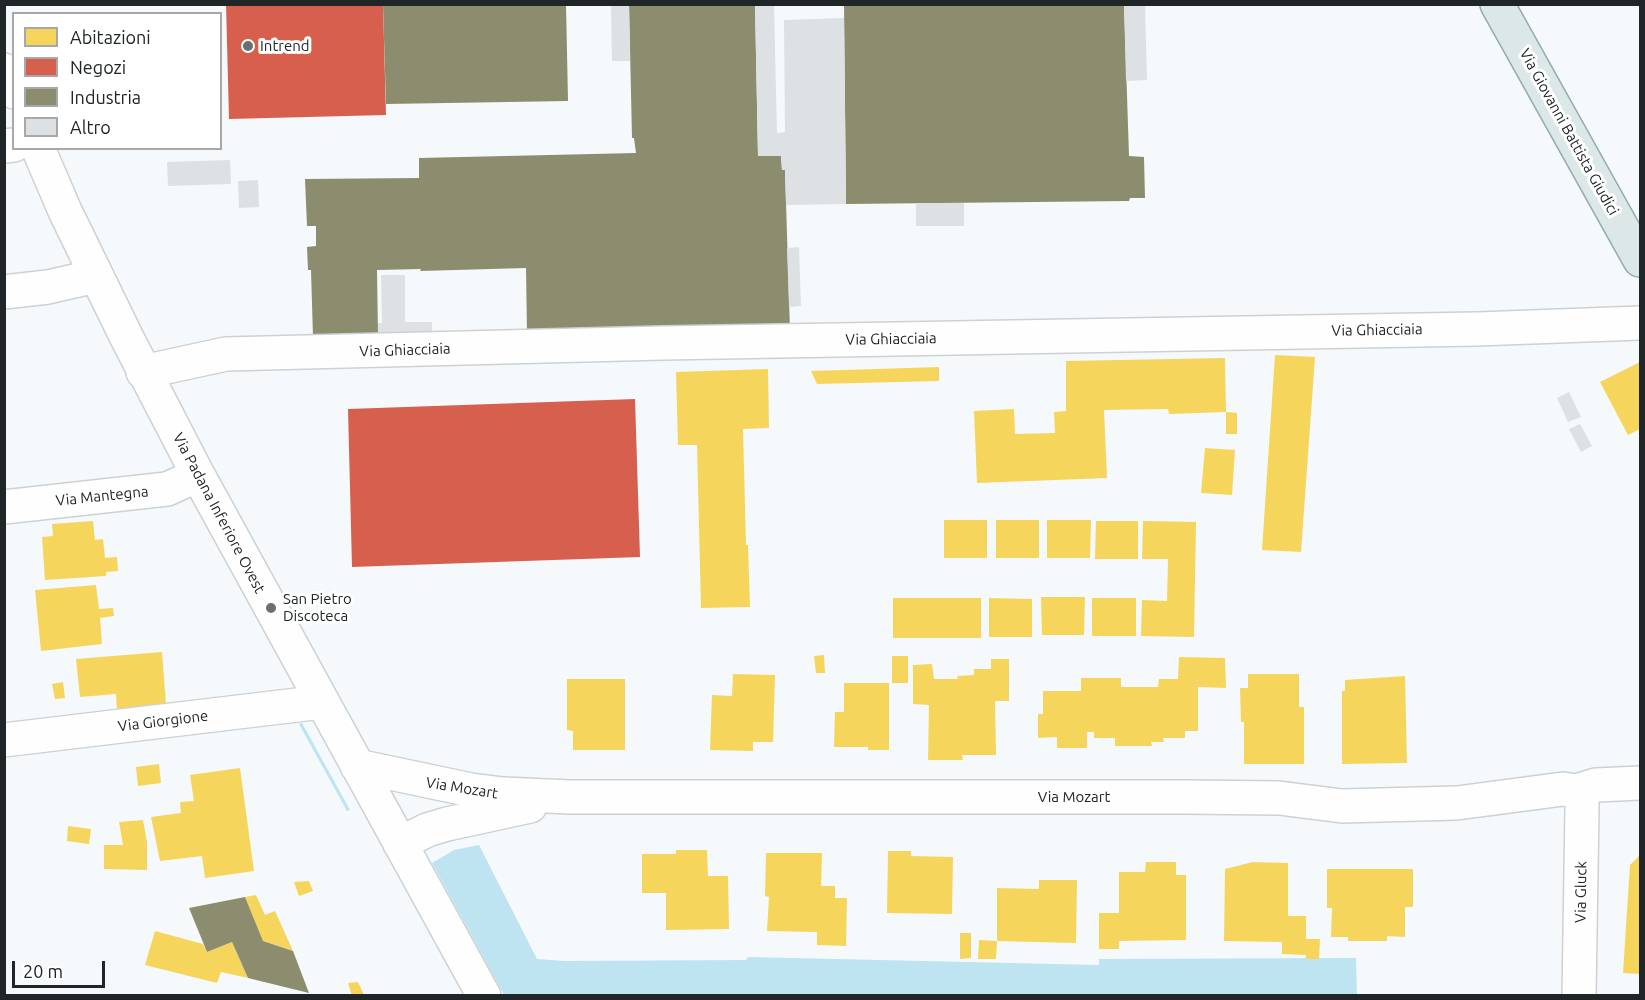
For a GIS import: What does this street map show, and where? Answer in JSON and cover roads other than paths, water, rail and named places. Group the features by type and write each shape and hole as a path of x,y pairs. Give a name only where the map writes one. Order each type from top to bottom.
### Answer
{"main road":[{"name":"Via Giovanni Battista Giudici","path":"1497,4 1641,260"}],"street":[{"name":"Via Padana Inferiore Ovest","path":"39,150 143,372 484,996"},
{"path":"4,292 48,287 96,276"},
{"name":"Via Ghiacciaia","path":"143,372 226,354 663,343 1477,329 1641,323"},
{"name":"Via Mantegna","path":"4,507 166,489 198,476"},
{"name":"Via Giorgione","path":"4,740 322,702"},
{"name":"Via Mozart","path":"357,766 471,790 570,797 1279,798 1342,806 1457,803 1563,789 1576,791 1596,785 1641,783"},
{"name":"Via Gluck","path":"1576,791 1582,800 1579,996"},
{"name":"Via Mozart","path":"400,844 427,830 447,824 570,797"}],"place":[{"name":"Intrend","path":"248,46"},
{"name":"San Pietro Discoteca","path":"271,608"}]}
